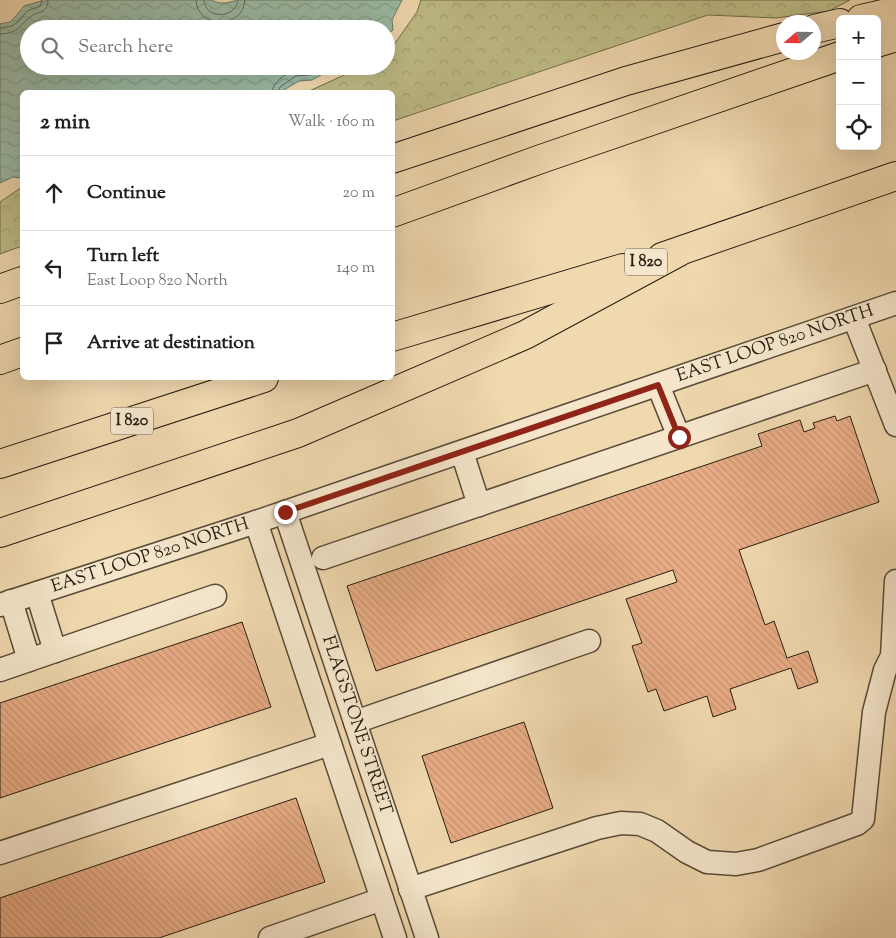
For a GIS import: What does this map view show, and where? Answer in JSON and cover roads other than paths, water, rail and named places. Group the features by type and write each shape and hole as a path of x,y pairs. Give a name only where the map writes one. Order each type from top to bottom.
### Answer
{"highway":[{"path":"881,15 896,12"},
{"path":"821,27 836,24"},
{"path":"881,42 896,37"},
{"path":"395,158 626,81 776,39"},
{"path":"395,213 541,159 836,57"},
{"name":"I 820","path":"395,336 679,252 896,176"},
{"path":"0,533 298,433 525,335 679,252"},
{"path":"0,289 20,282"},
{"path":"0,360 20,353"},
{"name":"I 820","path":"0,464 258,380"}],"street":[{"name":"EAST LOOP 820 NORTH","path":"5,603 256,522 896,303"},
{"path":"854,318 896,425"},
{"path":"323,558 875,370"},
{"path":"658,385 679,437"},
{"path":"462,452 479,505"},
{"name":"FLAGSTONE STREET","path":"285,512 427,938"},
{"name":"FLAGSTONE STREET","path":"256,522 395,938"},
{"path":"410,890 597,828 621,823 640,824 657,831 687,852 707,862 736,864 758,860 857,824 863,819 874,712 892,656 896,581"},
{"path":"37,593 55,651"},
{"path":"0,670 215,596"},
{"path":"5,603 29,660"},
{"path":"355,722 589,641"},
{"path":"0,853 330,744"},
{"path":"270,938 382,899"}],"water":[{"path":"212,0 224,3 237,0 402,0 392,20 20,20 20,75 321,75 312,80 299,81 284,90 20,90 20,178 13,177 0,183 0,24 10,22 24,6 46,1"}]}
